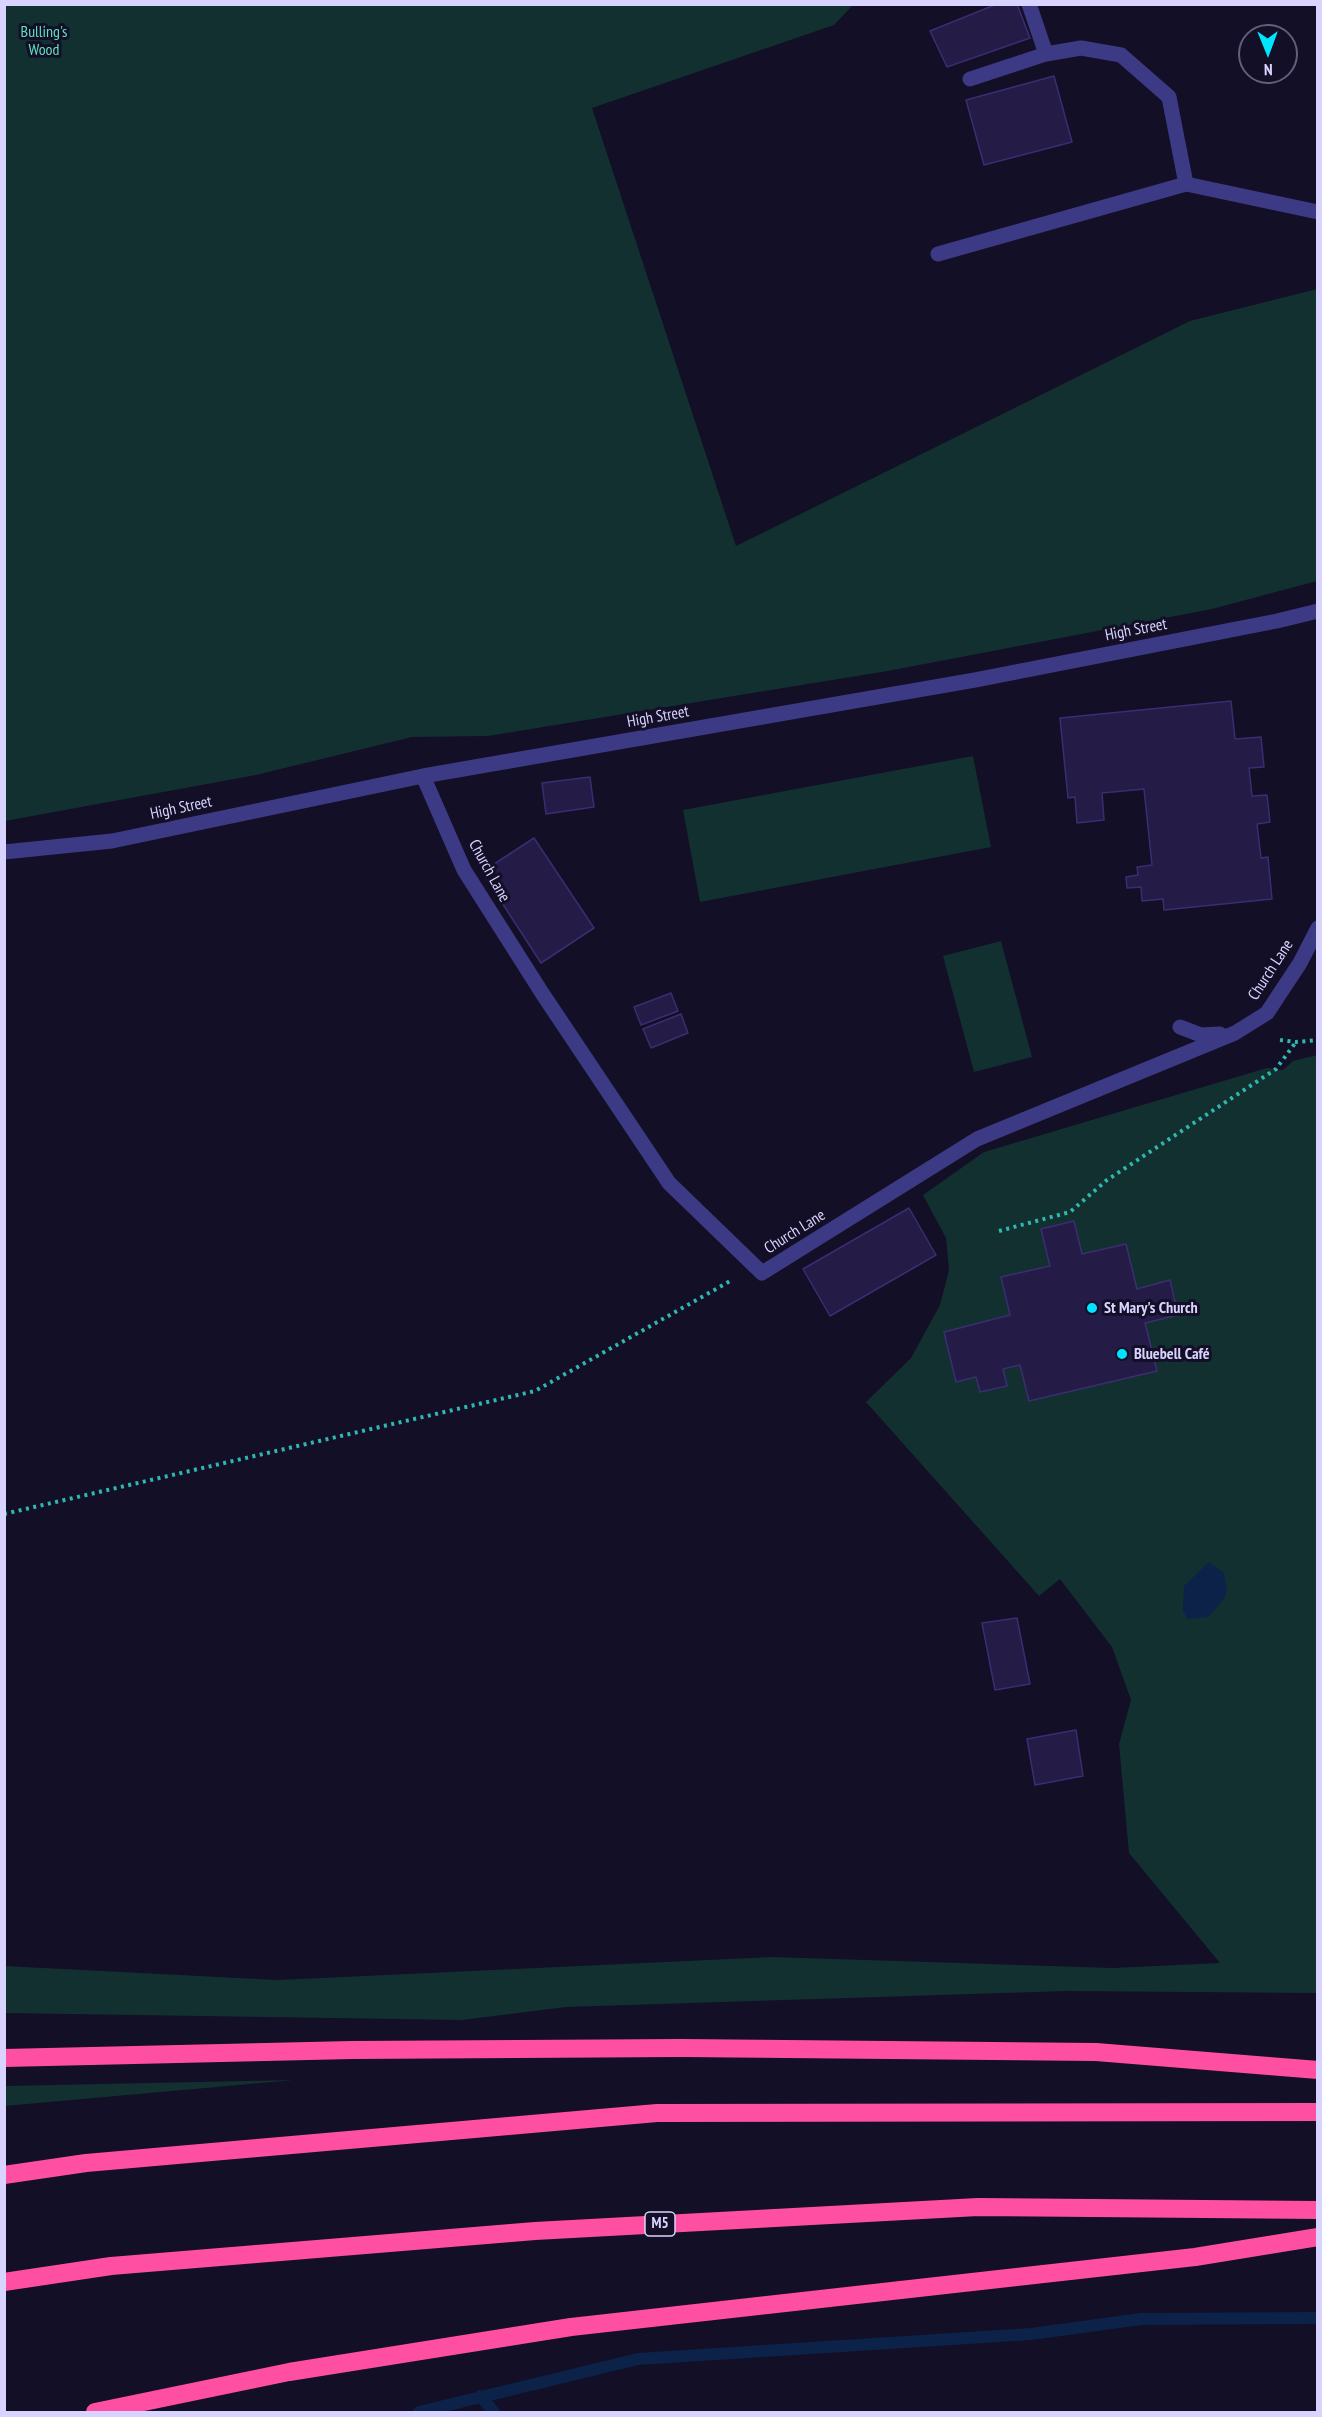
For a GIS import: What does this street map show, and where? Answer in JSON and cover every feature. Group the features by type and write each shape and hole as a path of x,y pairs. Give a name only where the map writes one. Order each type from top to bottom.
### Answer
{"highway":[{"path":"4,2058 352,2050 694,2048 1096,2052 1317,2070"},
{"path":"4,2175 86,2163 657,2113 1317,2112"},
{"name":"M5","path":"4,2282 111,2266 535,2230 978,2207 1317,2210"},
{"path":"95,2412 289,2372 571,2327 1195,2257 1317,2237"}],"street":[{"path":"1029,4 1046,54"},
{"path":"970,78 1046,54 1081,48 1121,55 1169,97 1186,184"},
{"path":"938,254 1186,184 1317,212"},
{"name":"High Street","path":"4,852 112,841 423,776 975,680 1277,621 1317,611"},
{"name":"Church Lane","path":"423,776 464,870 542,993 669,1183 762,1273 977,1139 1235,1033 1267,1013 1300,963 1317,928"},
{"path":"1180,1027 1201,1035 1235,1033"}],"path":[{"path":"999,1231 1055,1219 1070,1212 1107,1180 1276,1069 1296,1042"},
{"path":"4,1514 535,1391 755,1267"}],"green space":[{"name":"Bulling's Wood","path":"4,5 853,5 834,25 592,108 736,546 1190,321 1317,289 1317,581 1212,609 888,671 488,736 412,737 256,775 5,821"},
{"path":"973,756 991,847 700,902 683,810"},
{"path":"1001,941 1032,1057 974,1072 943,956"},
{"path":"1317,1055 1317,1993 1066,1991 566,2007 462,2020 5,2013 4,1966 278,1980 773,1957 1113,1968 1220,1963 1129,1853 1119,1744 1131,1700 1112,1647 1060,1579 1039,1596 866,1402 911,1358 940,1305 949,1270 946,1238 923,1195 984,1152 1267,1068 1283,1070 1293,1061"},
{"path":"294,2080 5,2106 5,2086"}],"water":[{"path":"1209,1562 1224,1573 1227,1591 1225,1597 1209,1617 1188,1619 1183,1611 1184,1586"}],"building":[{"path":"997,4 1017,4 1030,38 947,67 930,31"},
{"path":"1054,76 1072,142 984,165 966,100"},
{"path":"1231,701 1235,739 1261,737 1264,767 1249,768 1252,796 1267,795 1270,822 1257,824 1261,858 1268,857 1272,899 1164,910 1163,899 1142,901 1141,887 1127,888 1126,877 1138,875 1137,867 1152,865 1144,789 1102,793 1104,820 1077,823 1075,797 1068,798 1060,718"},
{"path":"590,777 594,807 546,814 542,783"},
{"path":"534,838 594,928 541,963 482,872"},
{"path":"671,993 678,1011 641,1025 634,1007"},
{"path":"681,1014 688,1033 651,1048 643,1029"},
{"path":"909,1208 936,1255 830,1316 803,1269"},
{"name":"St Mary's Church","path":"1074,1221 1082,1254 1126,1244 1137,1289 1170,1280 1178,1315 1145,1323 1157,1371 1029,1401 1020,1365 1003,1369 1007,1386 980,1392 976,1377 956,1382 944,1332 1010,1315 1001,1277 1050,1266 1041,1229"},
{"path":"1017,1618 1030,1684 995,1690 982,1623"},
{"path":"1076,1730 1083,1776 1035,1785 1027,1739"}],"waterway":[{"path":"419,2412 638,2359 1031,2334 1141,2319 1318,2318"},
{"path":"480,2396 494,2412"}],"place":[{"name":"St Mary's Church","path":"1092,1308"},
{"name":"Bluebell Café","path":"1122,1354"}]}
